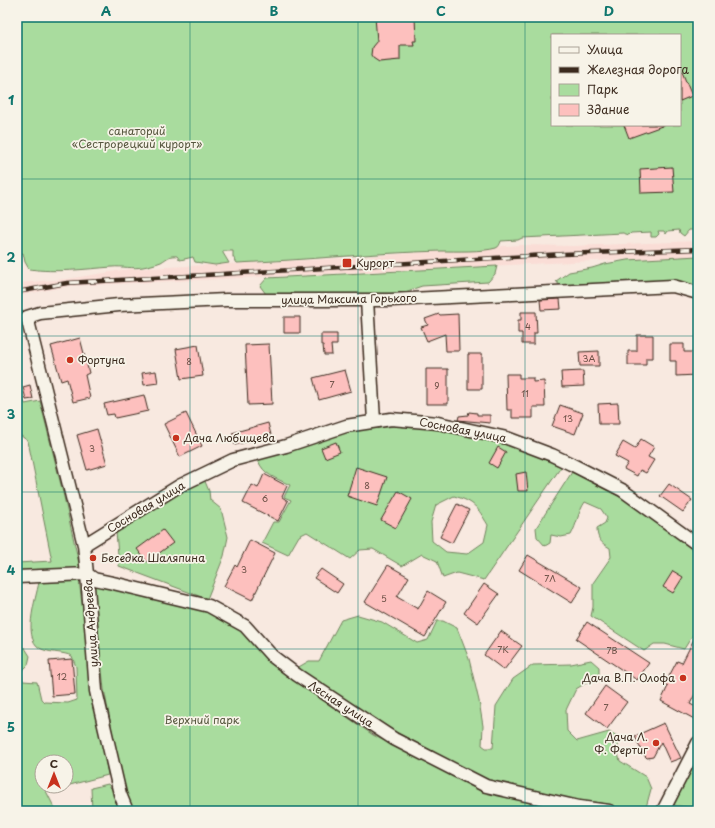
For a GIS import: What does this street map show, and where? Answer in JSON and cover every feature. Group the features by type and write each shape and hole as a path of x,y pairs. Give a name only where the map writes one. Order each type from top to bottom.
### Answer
{"street":[{"name":"улица Максима Горького","path":"27,317 40,313 126,304 226,300 368,300 672,286 698,293"},
{"path":"368,300 374,421"},
{"name":"улица Андреева","path":"27,317 84,546 88,574 96,691 120,794 127,811"},
{"name":"Сосновая улица","path":"84,546 179,486 233,460 286,446 346,426 391,419 438,423 507,438 571,464 622,490 698,545"},
{"path":"17,577 88,574"},
{"name":"Лесная улица","path":"88,574 94,579 209,606 245,626 272,656 297,675 394,739 486,786 579,809 609,811"},
{"path":"663,811 698,743"}],"shaded area":[{"path":"698,241 698,256 70,286 17,297 17,283 67,279 129,269 346,258 520,245 573,246"}],"green space":[{"name":"санаторий «Сестрорецкий курорт»","path":"17,17 698,17 698,230 689,230 684,236 679,230 668,231 666,234 664,231 658,231 659,234 656,237 651,237 651,232 631,233 629,235 623,233 522,238 518,240 501,241 497,248 484,250 416,252 237,263 233,257 233,251 223,251 229,263 215,265 195,262 193,257 180,260 177,256 172,256 159,263 139,268 116,267 60,271 29,269 25,262 23,253 17,255"},
{"path":"698,256 698,288 561,287 556,281 569,272 627,260"},
{"path":"497,266 495,274 488,282 422,286 399,294 266,294 260,286 267,278"},
{"path":"17,385 25,404 40,401 80,568 17,571 17,563 52,561 28,441 17,433"},
{"path":"396,426 436,427 509,443 561,467 484,580 457,573 443,578 437,561 422,554 402,566 373,549 360,550 350,559 307,532 299,536 288,555 262,543 273,522 279,522 291,500 284,497 290,485 267,473 260,465 258,460 348,431","holes":["454,496 475,506 488,525 484,542 467,554 446,552 432,541 431,522 436,505"]},
{"path":"572,472 622,498 698,550 698,634 694,633 684,649 665,644 654,644 644,651 591,616 593,607 593,583 611,557 610,548 602,542 598,535 597,528 605,523 607,518 601,509 585,502 571,535 561,537 551,535 550,543 545,546 537,537 536,528"},
{"path":"204,479 209,491 210,500 221,509 228,537 224,556 207,599 119,566 116,532 180,490"},
{"path":"79,580 93,691 108,775 74,784 74,754 34,754 34,794 48,794 56,811 17,811 17,646 25,648 30,656 28,665 21,672 23,681 37,682 41,699 44,702 68,703 77,700 76,667 72,656 44,650 37,646 33,639 31,620 39,582"},
{"name":"Верхний парк","path":"93,584 207,612 239,630 294,680 373,735 479,790 543,806 578,811 133,811 124,794 104,689"},
{"path":"358,615 382,622 417,643 428,640 437,621 443,621 457,628 469,659 483,726 482,745 486,748 493,748 496,706 513,679 533,665 571,664 591,660 599,667 599,675 576,689 566,710 567,731 577,741 609,732 620,737 617,750 620,761 646,777 651,789 645,811 581,801 487,780 398,733 297,668 309,661 319,661 341,620"},
{"path":"690,769 698,773 698,811 686,811 686,807 672,805"},
{"path":"108,784 116,795 123,811 92,811 91,788"}],"building":[{"path":"375,17 415,17 416,41 413,41 414,45 400,45 400,60 379,62 371,55 372,47 377,41"},
{"path":"681,69 692,96 681,101"},
{"path":"624,126 662,126 629,138"},
{"path":"672,167 674,192 641,193 640,169"},
{"path":"560,299 561,309 541,310 540,300"},
{"path":"521,312 536,312 537,333 534,333 534,344 522,344 522,333 518,333 518,320 521,320"},
{"path":"439,314 458,314 459,351 446,351 445,334 427,341 421,327 428,325 425,319"},
{"path":"284,317 300,317 300,333 284,333"},
{"path":"321,334 337,334 337,345 331,345 332,355 324,355 323,345 321,345"},
{"path":"637,335 653,335 653,358 646,358 646,365 628,365 628,351 637,351"},
{"name":"Фортуна","path":"80,338 89,373 85,375 90,398 73,402 67,379 61,381 51,346"},
{"path":"269,344 272,404 248,405 245,345"},
{"path":"670,344 684,344 684,352 696,352 697,375 676,376 676,361 670,361"},
{"path":"198,345 203,376 181,379 176,349"},
{"path":"599,351 599,366 580,366 579,352"},
{"path":"468,354 482,354 482,389 468,389"},
{"path":"426,369 448,369 448,404 426,404"},
{"path":"345,370 351,391 319,400 313,378"},
{"path":"156,371 158,383 144,385 142,373"},
{"path":"583,371 584,386 562,387 561,372"},
{"path":"506,374 519,374 519,378 533,378 533,382 544,381 545,407 533,407 533,418 512,418 512,410 507,410"},
{"path":"30,385 33,399 26,400 23,387"},
{"path":"144,395 148,411 115,418 114,414 107,415 104,404"},
{"path":"618,403 619,424 599,424 598,404"},
{"path":"560,405 583,413 575,434 552,426"},
{"path":"469,412 477,413 477,415 490,415 490,423 458,420 459,416 468,415"},
{"path":"186,413 202,446 180,457 164,424"},
{"path":"268,423 271,435 235,445 232,433"},
{"path":"97,429 107,464 87,470 77,435"},
{"path":"641,439 654,447 648,457 654,460 646,473 640,470 637,476 624,469 628,463 615,456 623,442 635,449"},
{"path":"336,442 340,452 325,458 321,448"},
{"path":"498,447 506,452 497,468 489,463"},
{"path":"356,467 387,477 377,506 347,496"},
{"path":"526,472 528,491 518,491 516,474"},
{"path":"264,474 287,486 282,497 288,501 278,521 243,503 252,485 258,488"},
{"path":"669,484 692,500 683,512 660,496"},
{"path":"398,491 412,499 396,528 381,520"},
{"path":"457,504 469,510 452,543 440,537"},
{"path":"163,530 173,543 147,562 137,549"},
{"path":"250,540 275,553 252,600 224,586 235,565 237,567"},
{"path":"528,555 582,587 572,603 519,570"},
{"path":"388,565 409,577 397,597 418,609 428,591 446,602 425,637 365,602"},
{"path":"321,569 343,584 337,593 314,578"},
{"path":"673,571 683,577 673,593 663,587"},
{"path":"484,584 499,594 478,623 464,613"},
{"path":"587,622 649,663 637,680 576,639"},
{"path":"501,631 522,646 504,670 484,655"},
{"path":"698,631 698,688 690,704 698,708 698,721 661,701 668,686 665,684 677,661 682,663"},
{"path":"72,659 75,694 52,696 49,661"},
{"path":"605,686 627,702 607,729 586,713"},
{"name":"Дача Л. Ф. Фертиг","path":"664,723 681,758 670,762 661,742 653,757 647,758 643,754 635,736"}],"railway":[{"path":"17,292 67,283 564,254 698,249"}],"place":[{"name":"Курорт","path":"347,263"},
{"name":"Фортуна","path":"70,360"},
{"name":"Дача Любищева","path":"176,438"},
{"name":"Беседка Шаляпина","path":"93,558"},
{"name":"Дача В.П. Олофа","path":"683,678"},
{"name":"Дача Л. Ф. Фертиг","path":"656,743"}]}
